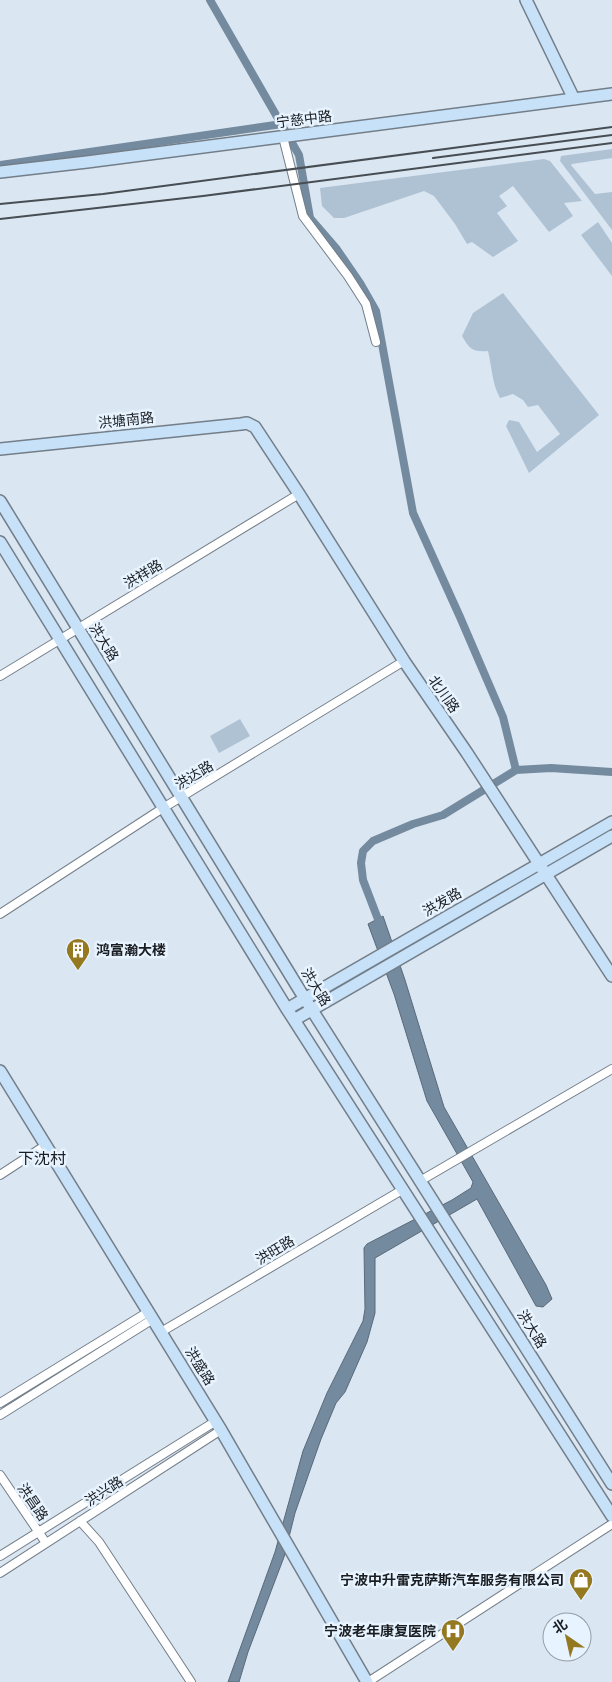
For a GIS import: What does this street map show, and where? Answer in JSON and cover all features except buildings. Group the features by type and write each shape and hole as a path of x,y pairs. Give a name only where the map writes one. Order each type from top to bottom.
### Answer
{"main road":[{"path":"526,0 574,99"},
{"name":"宁慈中路","path":"0,172 612,94"},
{"name":"洪塘南路","path":"0,449 247,423 255,427"},
{"name":"北川路","path":"255,427 404,661 467,753 612,976"},
{"name":"洪大路","path":"0,501 312,1010 612,1484"},
{"path":"0,542 287,1009 612,1516"},
{"name":"洪发路","path":"294,1020 542,868 612,822"},
{"name":"洪发路","path":"287,1009 542,868 612,836"},
{"name":"洪盛路","path":"0,1071 219,1425 368,1682"}],"street":[{"path":"283,137 303,216 348,276 366,304 376,342"},
{"name":"洪祥路","path":"0,676 299,494"},
{"name":"洪达路","path":"0,914 163,808 404,661"},
{"path":"420,1181 612,1069"},
{"path":"0,1175 46,1144"},
{"name":"洪旺路","path":"161,1332 402,1190"},
{"path":"0,1402 150,1315"},
{"path":"0,1415 150,1315"},
{"name":"洪兴路","path":"0,1573 80,1521 219,1425"},
{"name":"洪兴路","path":"0,1556 219,1425"},
{"name":"洪昌路","path":"0,1475 46,1543"},
{"path":"80,1521 99,1542 191,1682"},
{"path":"368,1682 612,1524"}],"shaded area":[{"path":"612,149 612,158 571,165 595,194 612,192 612,230 560,161 561,156"},
{"path":"544,159 550,161 582,201 564,203 573,216 549,232 513,186 499,196 507,206 497,213 518,241 493,257 472,242 467,244 434,196 424,191 344,218 334,218 322,206 320,188"},
{"path":"598,222 612,243 612,276 581,235"},
{"path":"503,293 599,415 529,473 506,426 509,420 519,422 537,452 560,434 538,405 528,407 523,400 513,394 500,398 497,393 488,351 472,349 462,336 473,313"},
{"path":"240,719 250,736 219,753 210,736"},
{"path":"383,916 444,1107 546,1285 552,1299 543,1307 536,1306 477,1199 375,1258 375,1313 367,1342 345,1392 336,1403 321,1439 295,1513 284,1557 248,1652 239,1682 228,1682 275,1552 303,1451 327,1393 363,1321 365,1309 364,1248 367,1244 452,1200 471,1188 473,1182 427,1101 394,994 368,924"}],"waterway":[{"path":"210,0 299,155 310,218 336,248 360,283 376,311 413,513 503,717 516,770"},
{"path":"0,165 282,124"},
{"path":"381,927 363,880 361,863 363,851 373,841 413,824 443,815 516,770 551,768 612,772"}],"railway":[{"path":"0,204 103,194 612,127"},
{"path":"433,158 612,135"},
{"path":"0,219 203,196 612,143"}],"place":[{"name":"鸿富瀚大楼","path":"78,971"},
{"name":"宁波中升雷克萨斯汽车服务有限公司","path":"581,1601"},
{"name":"宁波老年康复医院","path":"453,1652"}],"district":[{"name":"下沈村","path":"42,1158"}]}
